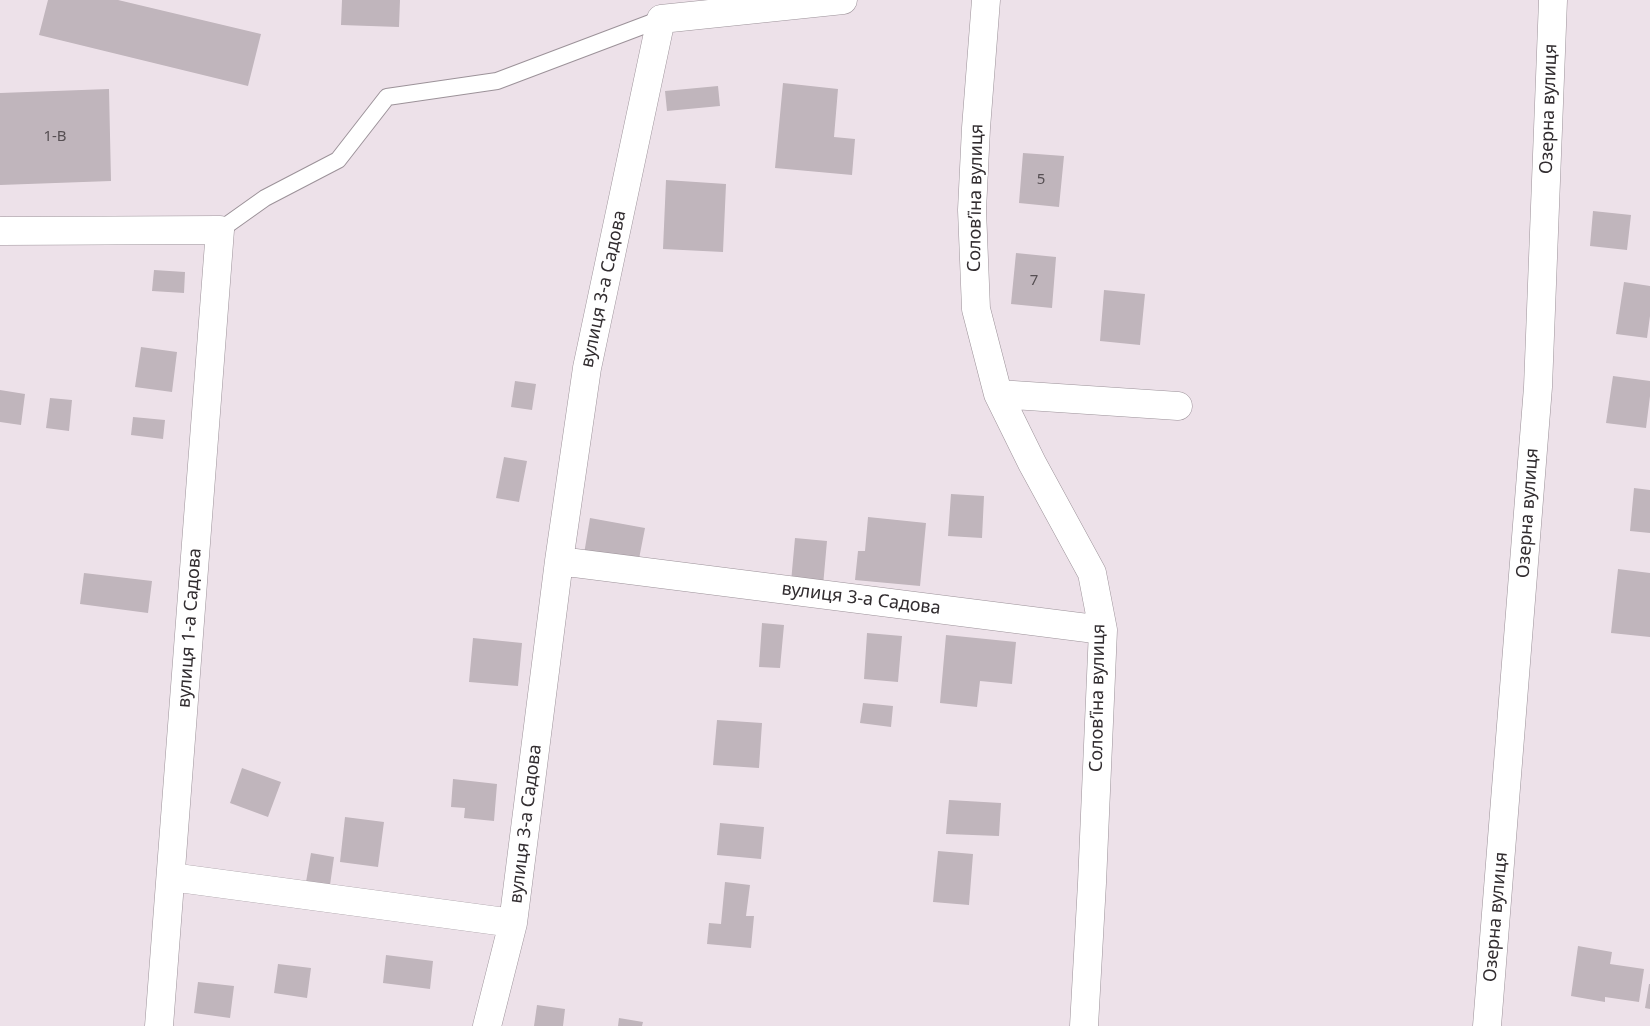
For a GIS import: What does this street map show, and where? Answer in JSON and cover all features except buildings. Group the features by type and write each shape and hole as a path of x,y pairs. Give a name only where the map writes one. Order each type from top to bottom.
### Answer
{"street":[{"path":"661,19 843,0"},
{"name":"Соловʼїна вулиця","path":"986,0 972,210 976,309 998,394 1032,463 1092,574 1103,630 1084,1026"},
{"name":"Озерна вулиця","path":"1487,1026 1538,387 1553,0"},
{"name":"вулиця 3-а Садова","path":"487,1026 513,923 559,561 587,368 661,19"},
{"path":"0,231 220,230"},
{"name":"вулиця 1-а Садова","path":"159,1026 220,230"},
{"path":"998,394 1178,406"},
{"name":"вулиця 3-а Садова","path":"559,561 1103,630"},
{"path":"171,877 513,923"}],"lane":[{"path":"220,230 265,198 338,160 387,97 497,81 661,19"}]}
